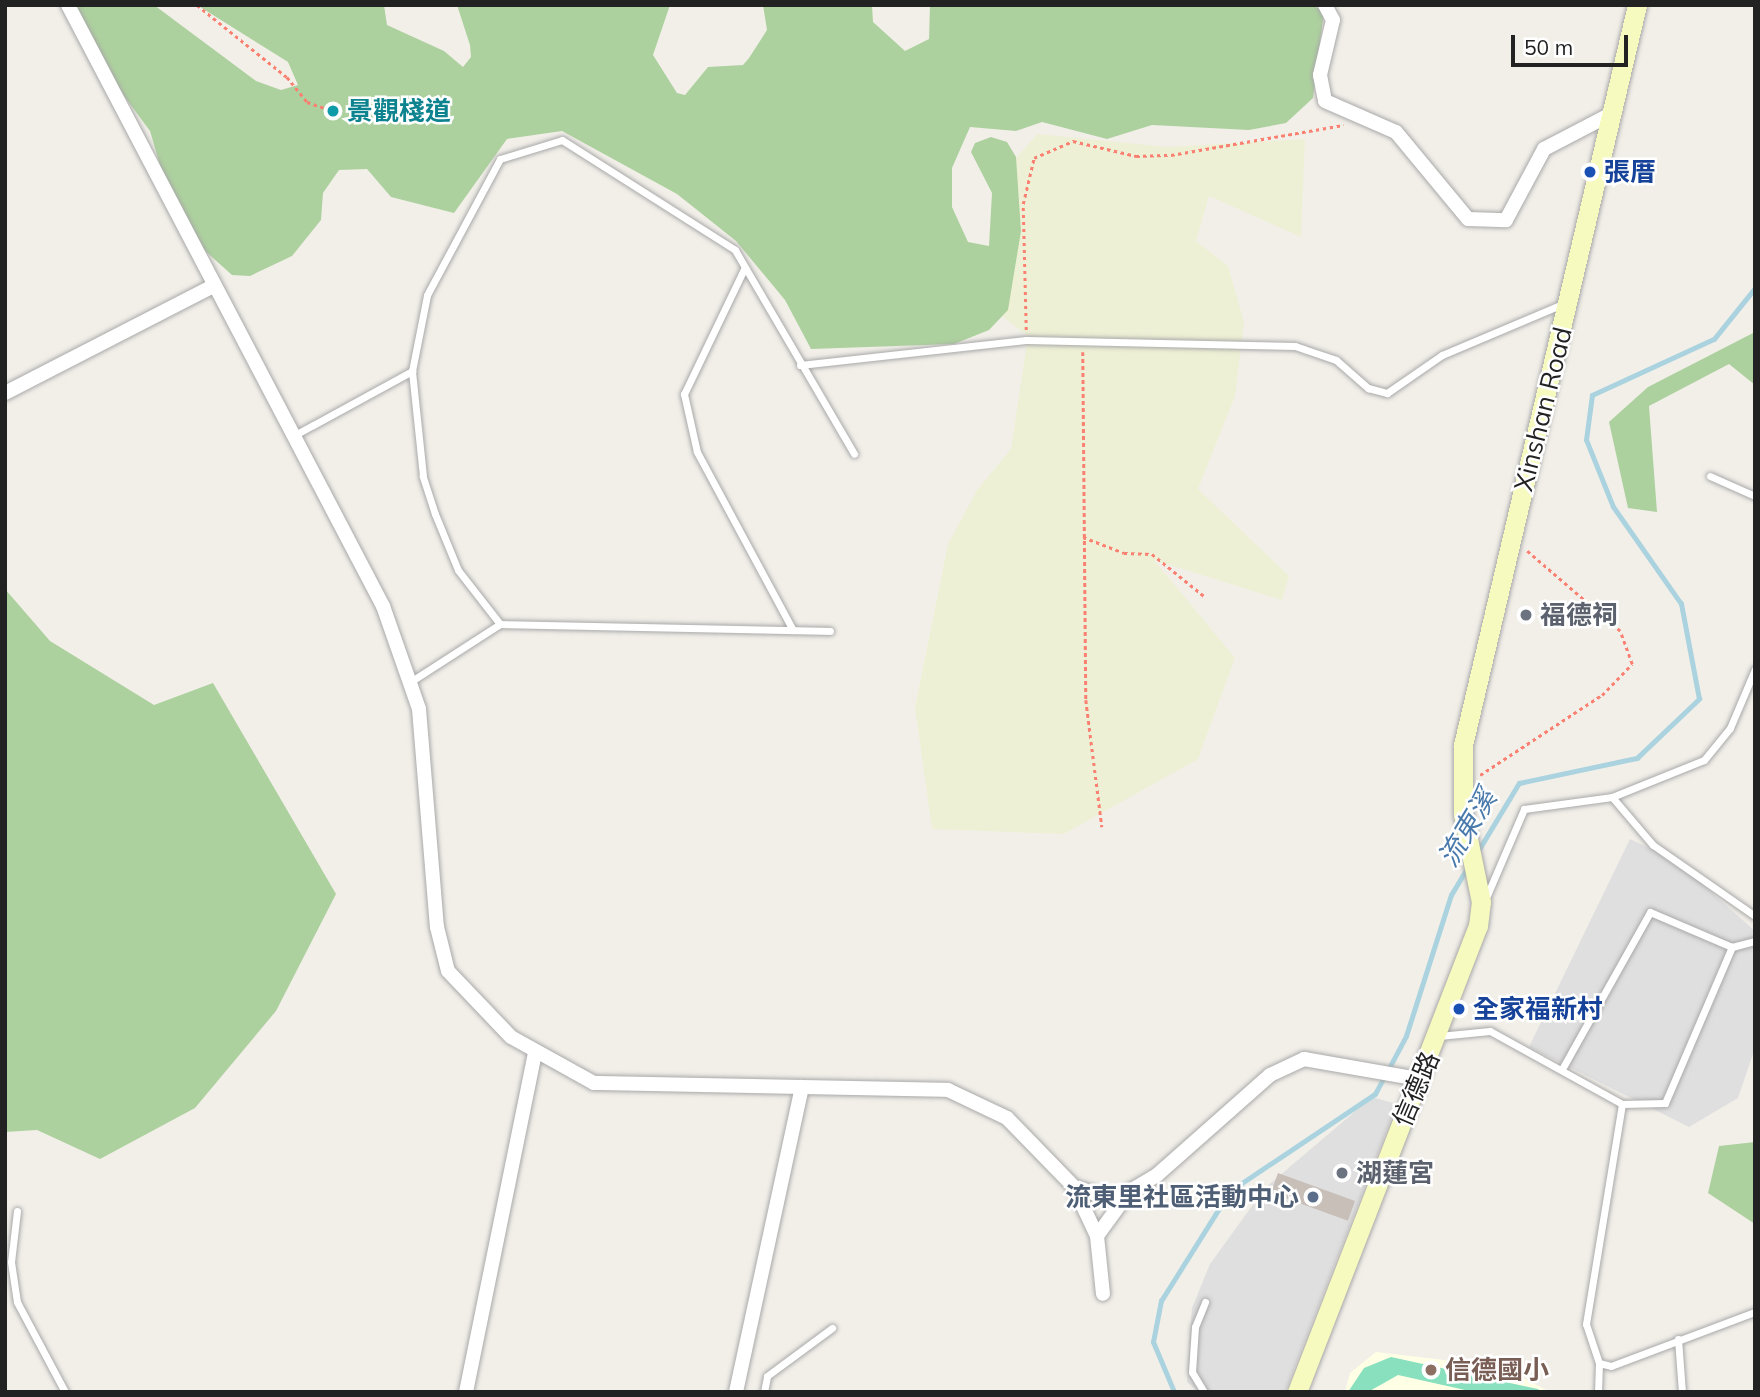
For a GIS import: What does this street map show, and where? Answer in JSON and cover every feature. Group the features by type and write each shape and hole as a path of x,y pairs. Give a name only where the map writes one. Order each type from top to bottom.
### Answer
{"street":[{"path":"68,5 211,287 383,606 410,682 428,763 437,927 448,971 511,1037 594,1083 948,1090 1007,1118 1074,1187 1097,1237 1103,1294"},
{"path":"1325,5 1333,20 1320,75 1325,100 1374,121 1412,145 1468,219 1492,224 1506,220 1544,149 1615,112"},
{"name":"Xinshan Road","path":"1480,908 1464,814 1463,745 1615,112 1637,5"},
{"path":"5,393 211,287"},
{"name":"信德路","path":"1297,1392 1412,1077 1438,1037 1480,908"},
{"path":"466,1392 535,1052"},
{"path":"1097,1237 1126,1196 1270,1075 1304,1059 1333,1061 1412,1077"},
{"path":"736,1392 802,1087"},
{"path":"1074,1187 1115,1200 1126,1196"}],"lane":[{"path":"500,624 458,570 435,514 423,476 412,371 427,295 500,159 562,140 735,250 800,365 855,454"},
{"path":"744,269 684,394 697,452 793,630"},
{"path":"800,365 1026,340 1295,346 1336,360 1368,388 1387,393 1442,355 1570,301"},
{"path":"291,437 412,371"},
{"path":"1710,475 1755,496"},
{"path":"410,682 500,624 830,631"},
{"path":"1480,908 1524,809 1612,797 1704,760 1730,728 1755,669"},
{"path":"1612,797 1653,845 1755,916"},
{"path":"1562,1069 1650,912 1731,947 1755,941"},
{"path":"1438,1037 1490,1031 1622,1104 1665,1103 1731,947"},
{"path":"1598,1392 1599,1363 1586,1324 1622,1104"},
{"path":"17,1211 11,1262 17,1302 65,1392"},
{"path":"1204,1392 1192,1371 1195,1327 1205,1302"},
{"path":"1599,1363 1611,1366 1755,1312"},
{"path":"764,1392 767,1376 832,1328"},
{"path":"1678,1339 1682,1392"}],"path":[{"path":"197,5 287,77 307,102 333,111"},
{"path":"1026,340 1023,204 1034,158 1073,141 1136,156 1171,155 1374,121"},
{"path":"1083,341 1086,700 1102,827"},
{"path":"1083,537 1124,553 1152,554 1204,596"},
{"path":"1464,787 1602,695 1632,664 1620,631 1511,537"}],"shaded area":[{"path":"1038,134 1167,147 1305,139 1301,237 1209,196 1196,241 1228,266 1244,322 1235,396 1198,489 1289,576 1282,600 1154,560 1235,658 1198,759 1064,834 932,829 915,707 948,544 977,490 1011,449 1028,336 1003,317 1014,160"},
{"path":"1630,839 1675,860 1755,931 1755,1048 1738,1098 1689,1127 1529,1047"},
{"path":"1372,1097 1397,1104 1285,1392 1199,1392 1187,1382 1192,1308 1210,1264 1265,1188"},
{"name":"信德國小","path":"1376,1352 1503,1367 1550,1392 1345,1392 1350,1373"}],"green space":[{"path":"69,5 154,5 256,81 281,90 298,85 288,62 197,5 384,5 387,25 444,51 463,67 471,57 470,45 457,5 670,5 653,55 677,93 685,95 708,67 743,65 767,30 763,5 872,5 873,22 905,51 929,39 930,5 1311,5 1324,11 1313,98 1286,123 1249,130 1152,125 1107,139 1042,122 1016,131 970,127 952,168 952,207 968,242 989,246 992,193 971,152 975,143 991,137 1007,142 1016,157 1021,231 1008,310 989,330 954,344 811,349 785,300 736,241 677,194 562,131 507,139 454,213 391,197 367,169 339,170 323,193 321,220 292,256 250,276 232,275 203,249 168,192 150,131 93,54"},
{"path":"1755,332 1755,385 1729,364 1649,406 1657,512 1628,508 1609,422 1648,387"},
{"path":"5,589 50,641 154,705 213,683 336,894 276,1011 195,1108 100,1159 37,1130 5,1132"},
{"path":"1755,1142 1755,1224 1708,1193 1719,1146"},
{"path":"1391,1357 1538,1389 1541,1392 1474,1392 1398,1375 1368,1392 1348,1392 1364,1368"}],"building":[{"name":"流東里社區活動中心","path":"1278,1173 1355,1201 1348,1221 1271,1193"}],"waterway":[{"name":"流東溪","path":"1478,851 1519,783 1637,758 1699,699 1681,604 1613,507 1586,440 1592,395 1714,339 1755,288"},
{"name":"流東溪","path":"1388,1070 1406,1036 1451,895 1468,867"},
{"name":"流東溪","path":"1174,1392 1153,1342 1161,1301 1230,1191 1375,1094 1384,1077"}],"place":[{"name":"景觀棧道","path":"333,111"},
{"name":"張厝","path":"1590,172"},
{"name":"福德祠","path":"1526,615"},
{"name":"全家福新村","path":"1459,1009"},
{"name":"湖蓮宮","path":"1342,1173"},
{"name":"流東里社區活動中心","path":"1313,1197"},
{"name":"信德國小","path":"1431,1370"}]}
